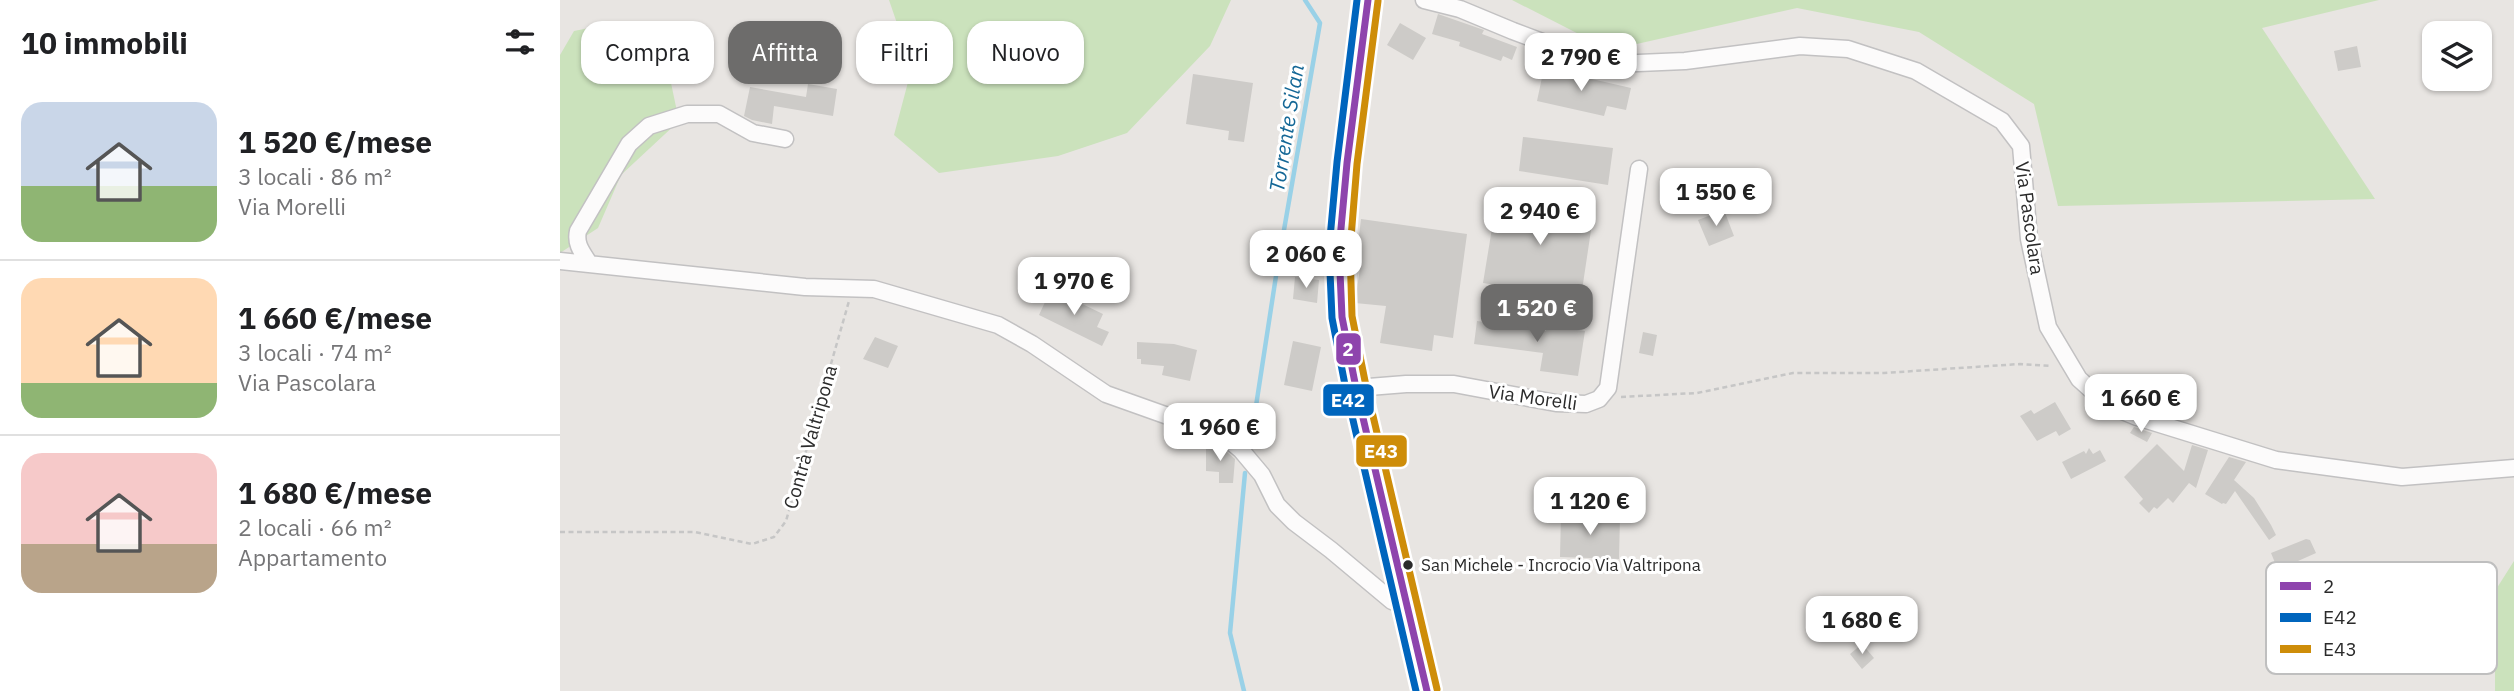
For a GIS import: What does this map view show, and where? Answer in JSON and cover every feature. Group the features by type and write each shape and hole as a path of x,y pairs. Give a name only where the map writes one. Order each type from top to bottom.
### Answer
{"main road":[{"path":"1368,0 1346,163 1339,250 1342,317 1427,691"}],"street":[{"name":"Via Pascolara","path":"1424,0 1460,9 1587,59 1615,64 1685,61 1800,46 1848,49 1916,71 2002,121 2021,146 2029,239 2048,327 2079,379 2108,405 2137,417 2276,460 2402,477 2514,468"},
{"path":"589,263 578,247 578,231 629,144 649,126 687,114 719,114 753,133 785,139"},
{"name":"Via Morelli","path":"1356,388 1454,384 1556,403 1586,404 1599,399 1608,388 1639,169"},
{"path":"560,261 805,287 874,289 998,325 1032,344 1106,394 1224,436 1241,450 1262,475 1276,505 1294,522 1392,601 1407,607"}],"path":[{"name":"Contrà Valtripona","path":"560,532 695,532 752,544 774,537 786,521 853,288"},
{"path":"1599,399 1697,393 1793,373 1884,373 2020,364 2045,364 2073,369"}],"green space":[{"path":"889,0 1231,0 1210,46 1127,133 1058,156 939,173 894,135 908,84 953,84 953,21 896,21"},
{"path":"1512,0 2379,0 2262,28 2375,199 2058,206 2034,104 1919,32 1797,8 1610,50"},
{"path":"581,30 581,84 671,84 679,121 621,175 598,228 560,253 560,55 574,31"},
{"path":"2514,561 2514,691 2495,691 2497,588"}],"building":[{"path":"1438,14 1484,30 1482,34 1517,47 1512,60 1503,56 1501,61 1459,46 1460,42 1432,34"},
{"path":"1400,23 1426,38 1413,60 1387,45"},
{"path":"2357,46 2361,67 2338,71 2334,51"},
{"path":"1544,68 1631,88 1626,110 1607,106 1604,116 1537,101"},
{"path":"1193,74 1253,83 1244,142 1228,140 1229,131 1186,124"},
{"path":"808,84 837,89 833,116 774,106 772,124 744,116 750,87 806,97"},
{"path":"1523,137 1613,148 1608,185 1519,171"},
{"path":"1532,196 1585,203 1583,215 1593,217 1581,297 1483,283 1495,210 1519,213 1520,206 1529,207"},
{"path":"1724,210 1734,236 1709,246 1698,220"},
{"path":"1361,219 1467,234 1453,338 1434,335 1432,351 1380,343 1386,306 1355,303 1361,261 1356,260"},
{"path":"1295,277 1319,280 1317,303 1293,299"},
{"path":"1051,289 1103,314 1097,327 1109,332 1102,346 1039,315"},
{"path":"1477,321 1546,331 1547,326 1585,331 1578,376 1540,371 1543,353 1474,344"},
{"path":"1643,332 1657,335 1653,356 1639,353"},
{"path":"875,337 898,346 888,368 863,359"},
{"path":"1293,341 1321,347 1312,391 1284,385"},
{"path":"1137,342 1174,344 1197,350 1190,381 1162,375 1164,366 1141,364 1141,359 1137,359"},
{"path":"2176,377 2187,385 2172,407 2161,399"},
{"path":"2055,402 2071,429 2059,436 2056,431 2037,441 2020,416 2031,410 2034,414"},
{"path":"2134,427 2152,433 2147,442 2130,433"},
{"path":"1206,441 1219,445 1235,459 1233,483 1219,483 1219,472 1206,471"},
{"path":"2157,444 2184,471 2192,445 2208,450 2196,488 2189,483 2173,503 2168,498 2149,513 2139,503 2143,499 2124,477"},
{"path":"2089,448 2093,454 2100,450 2106,461 2071,479 2062,462 2084,451 2086,454"},
{"path":"2229,457 2246,462 2234,480 2254,498 2271,525 2276,535 2269,540 2235,491 2226,504 2205,494"},
{"path":"1561,514 1620,517 1619,559 1560,557"},
{"path":"2306,539 2310,540 2316,553 2298,562 2275,562 2271,553"},
{"path":"1862,644 1874,658 1862,669 1850,654"}],"waterway":[{"name":"Torrente Silan","path":"1252,432 1320,23 1305,0"},
{"name":"Torrente Silan","path":"1244,691 1230,633 1245,473"}],"transit line":[{"name":"E42","path":"1357,0 1329,249 1332,318 1346,390 1416,691"},
{"name":"2","path":"1368,0 1339,250 1342,317 1427,691"},
{"name":"E43","path":"1378,1 1357,164 1350,250 1352,316 1437,689"}],"place":[{"name":"San Michele - Incrocio Via Valtripona","path":"1408,565"}]}
